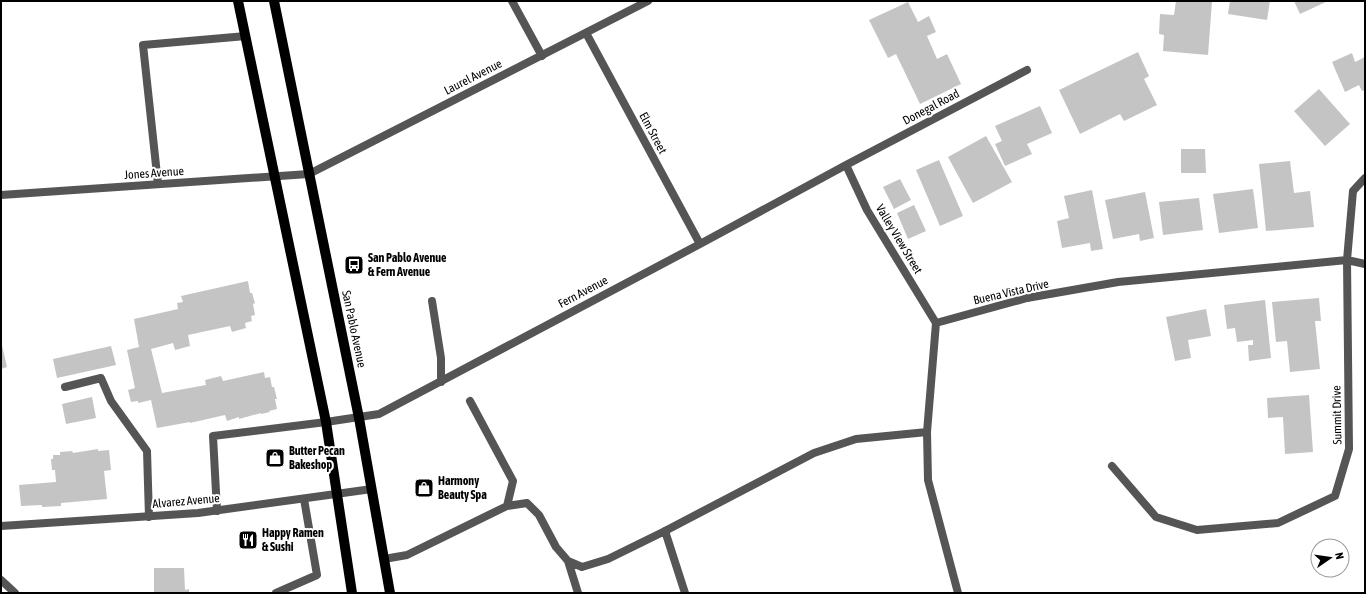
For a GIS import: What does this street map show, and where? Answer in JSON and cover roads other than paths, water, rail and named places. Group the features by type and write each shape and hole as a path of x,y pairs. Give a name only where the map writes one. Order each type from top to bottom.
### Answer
{"main road":[{"path":"238,1 326,422 352,593"},
{"name":"San Pablo Avenue","path":"274,1 359,418 390,593"}],"street":[{"path":"512,1 542,56"},
{"name":"Laurel Avenue","path":"309,174 648,1"},
{"name":"Elm Street","path":"586,33 700,244"},
{"path":"158,184 143,45 246,36"},
{"name":"Donegal Road","path":"846,165 1027,70"},
{"name":"Fern Avenue","path":"217,511 213,436 359,418 380,414 846,165"},
{"name":"Valley View Street","path":"846,165 867,210 936,323"},
{"name":"Jones Avenue","path":"1,195 309,174"},
{"name":"Summit Drive","path":"1112,466 1156,517 1197,530 1278,523 1335,496 1349,449 1346,260 1353,191 1365,178"},
{"name":"Buena Vista Drive","path":"936,323 1027,298 1118,282 1346,260 1365,264"},
{"path":"432,301 441,358 441,382"},
{"path":"936,323 927,432 928,480 958,593"},
{"path":"65,387 101,378 111,401 147,451 149,517"},
{"path":"470,401 512,481 507,506"},
{"path":"568,561 582,567 608,559 665,532 814,453 856,439 927,432"},
{"name":"Alvarez Avenue","path":"1,526 198,514 372,489"},
{"path":"276,593 317,575 304,499"},
{"path":"384,559 407,555 507,506 527,503 539,515 556,547 568,561 578,593"},
{"path":"665,532 686,593"},
{"path":"1,580 15,593"}],"place":[{"name":"San Pablo Avenue & Fern Avenue","path":"354,265"},
{"name":"Butter Pecan Bakeshop","path":"275,458"},
{"name":"Harmony Beauty Spa","path":"424,488"},
{"name":"Happy Ramen & Sushi","path":"248,540"}]}
